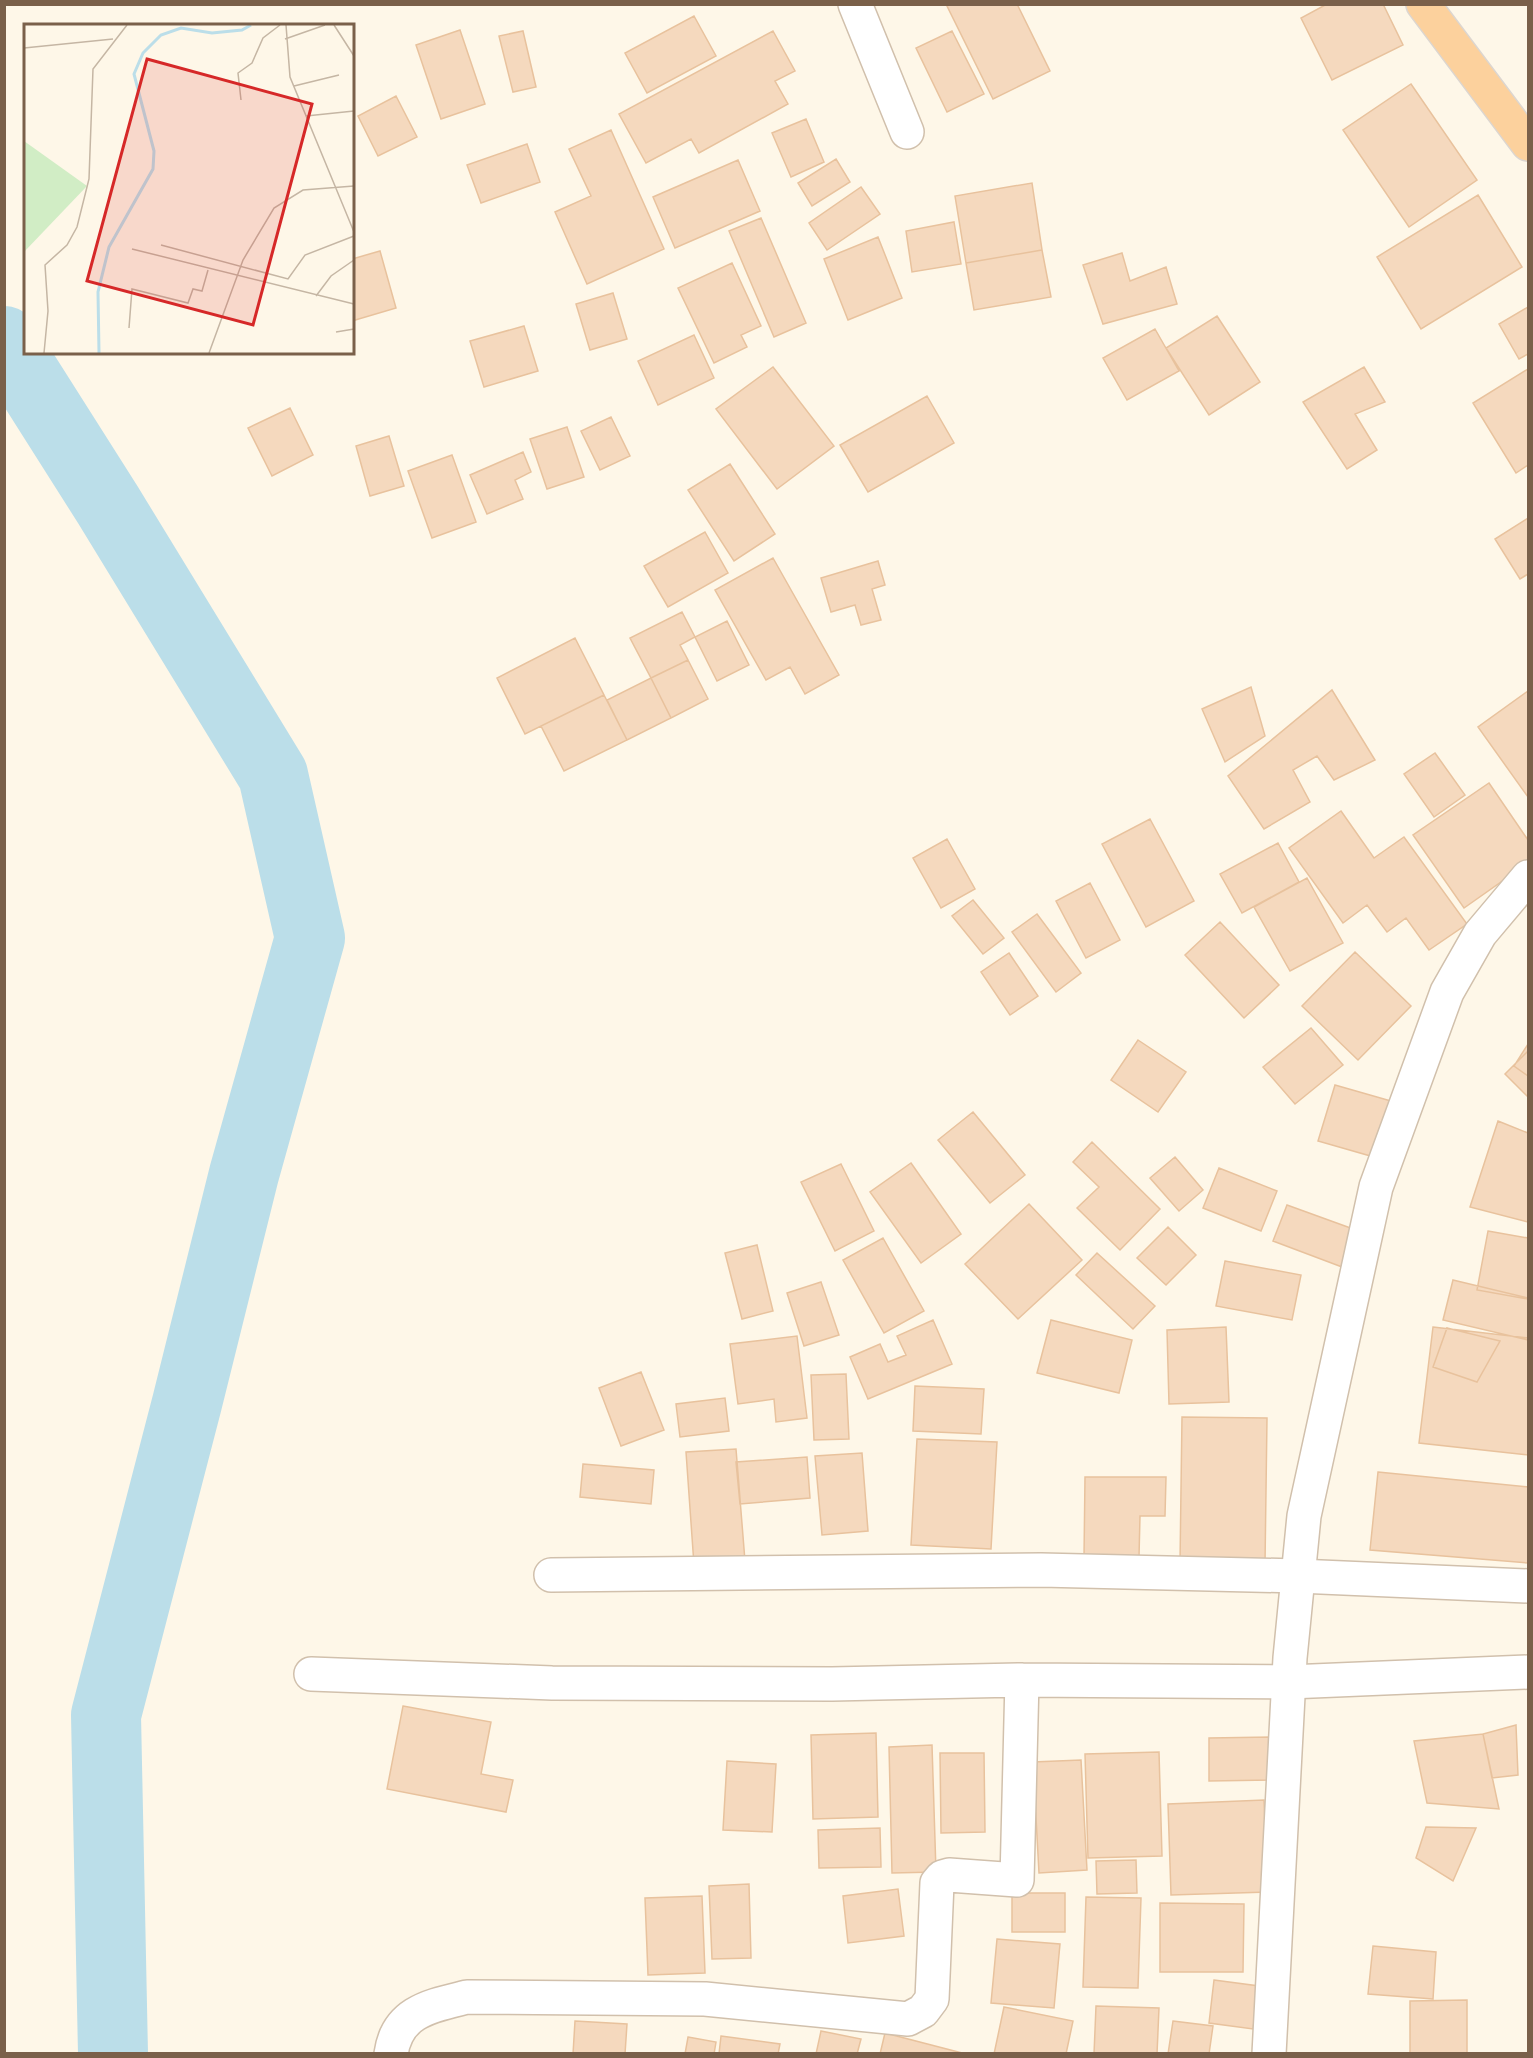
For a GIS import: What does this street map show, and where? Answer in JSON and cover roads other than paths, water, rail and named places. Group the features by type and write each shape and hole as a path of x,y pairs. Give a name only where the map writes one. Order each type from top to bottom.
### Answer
{"highway":[{"path":"1423,4 1523,129"}],"street":[{"path":"855,4 907,132"},
{"path":"1269,2054 1289,1670 1304,1516 1376,1187 1447,992 1480,934 1528,877"},
{"path":"551,1575 1041,1570 1298,1576 1528,1586"},
{"path":"310,1674 552,1683 832,1684 1022,1680 1289,1670 1528,1672"},
{"path":"391,2054 393,2041 404,2022 429,2006 467,1997 705,1999 908,2019 923,2011 932,1999 937,1883 942,1877 949,1875 1017,1880 1022,1680"}],"waterway":[{"path":"4,341 108,505 273,775 310,938 244,1174 106,1715 113,2054"}]}
